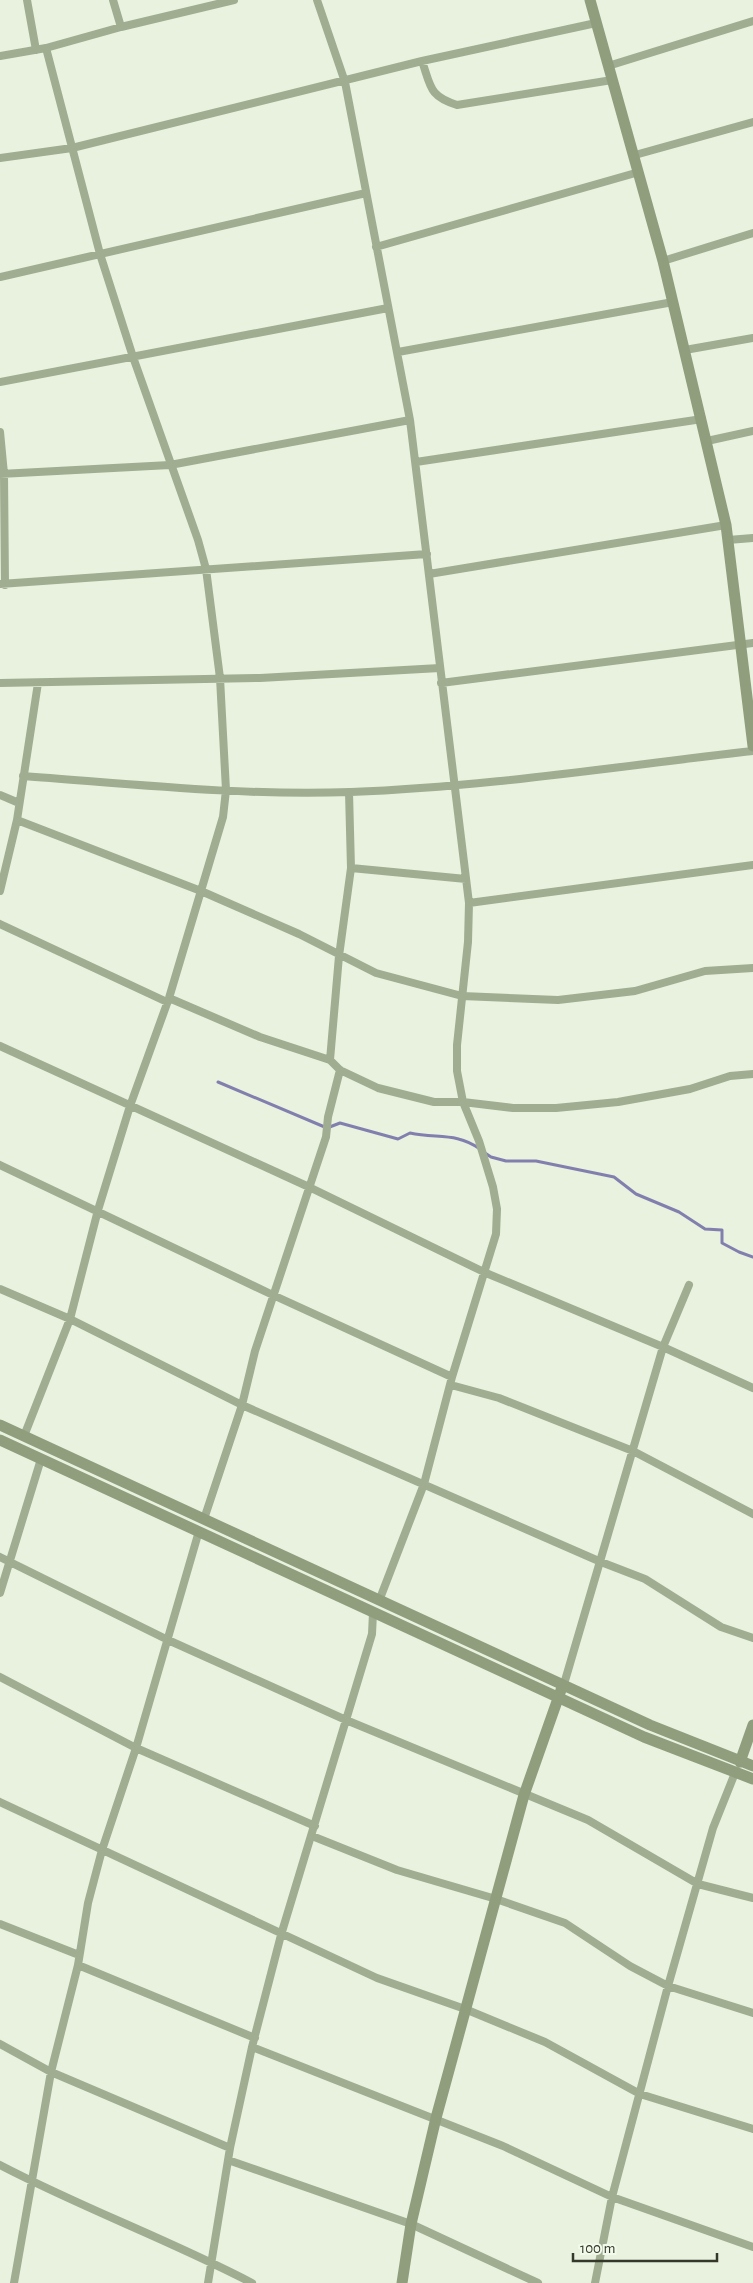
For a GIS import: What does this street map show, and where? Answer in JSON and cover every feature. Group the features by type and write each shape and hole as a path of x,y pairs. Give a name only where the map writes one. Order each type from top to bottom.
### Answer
{"main road":[{"path":"590,0 635,155 663,261 726,526 748,643 746,699 753,746"},
{"path":"0,1425 650,1725 753,1766"},
{"path":"0,1440 644,1737 753,1779"},
{"path":"402,2283 411,2224 436,2118 465,2009 524,1795 558,1696 564,1684"},
{"path":"740,1762 753,1725"}],"street":[{"path":"27,0 36,50"},
{"path":"113,0 121,26"},
{"path":"0,56 46,48 121,26 234,0"},
{"path":"317,0 345,82 410,420 469,903 468,942 457,1045 458,1071 463,1102 479,1141 493,1187 496,1225 496,1234 486,1273 451,1381 424,1484 379,1601"},
{"path":"608,66 753,21"},
{"path":"0,158 72,148 345,82 422,61 596,23"},
{"path":"24,1436 70,1318 98,1210 130,1106 168,1000 223,817 226,790 220,678 206,569 198,540 170,465 100,254 46,48"},
{"path":"422,61 432,90 440,100 457,105 612,80"},
{"path":"635,155 753,122"},
{"path":"376,247 639,172"},
{"path":"0,277 366,193"},
{"path":"663,261 753,233"},
{"path":"398,352 673,302"},
{"path":"0,382 388,308"},
{"path":"685,350 753,338"},
{"path":"416,462 702,419"},
{"path":"2,474 170,465 410,420"},
{"path":"707,441 753,431"},
{"path":"0,432 2,584 426,554"},
{"path":"429,574 726,526"},
{"path":"728,540 753,538"},
{"path":"441,682 748,643"},
{"path":"0,683 295,676 440,668"},
{"path":"0,891 17,820 38,683"},
{"path":"23,776 226,790 349,792 454,786 753,750"},
{"path":"330,1060 339,956 351,868 349,792"},
{"path":"0,795 19,803"},
{"path":"17,820 201,891 299,934 339,956 376,973 462,996 558,1000 635,991 706,971 753,968"},
{"path":"469,903 753,865"},
{"path":"351,868 466,880"},
{"path":"0,924 168,1000 260,1037 330,1060 340,1070 378,1088 411,1098 434,1102 463,1102 513,1108 556,1108 627,1100 690,1089 730,1076 753,1074"},
{"path":"0,1046 309,1187 486,1273 663,1347 753,1388"},
{"path":"204,1519 242,1404 255,1351 275,1296 326,1137 328,1117 340,1070"},
{"path":"0,1165 98,1210 451,1381 499,1398 633,1452 753,1514"},
{"path":"564,1684 663,1347 689,1285"},
{"path":"0,1289 70,1318 242,1404 601,1562 645,1579 721,1627 753,1638"},
{"path":"0,1593 41,1459"},
{"path":"14,2283 51,2072 78,1965 88,1903 102,1850 136,1748 199,1531"},
{"path":"0,1557 168,1640 346,1720 588,1820 698,1884 753,1898"},
{"path":"208,2283 213,2262 230,2148 252,2048 281,1935 372,1634 373,1613"},
{"path":"0,1677 136,1748 315,1826"},
{"path":"595,2283 612,2197 668,1986 713,1828 735,1773"},
{"path":"0,1802 376,1978 465,2009 545,2042 640,2094 753,2129"},
{"path":"312,1836 397,1870 496,1898 564,1924 630,1966 668,1986 753,2013"},
{"path":"0,1924 79,1955"},
{"path":"78,1965 255,2038"},
{"path":"0,2044 51,2072 230,2148"},
{"path":"252,2048 436,2118 503,2146 612,2197 753,2247"},
{"path":"228,2160 411,2224 538,2283"},
{"path":"0,2165 32,2182 213,2262 252,2283"}],"waterway":[{"path":"218,1082 327,1128 340,1123 398,1139 410,1133 454,1138 463,1140 480,1149"},
{"path":"485,1153 491,1157 506,1161 536,1161 614,1177 636,1194 679,1212 705,1229 722,1230 722,1243 753,1257"}]}
